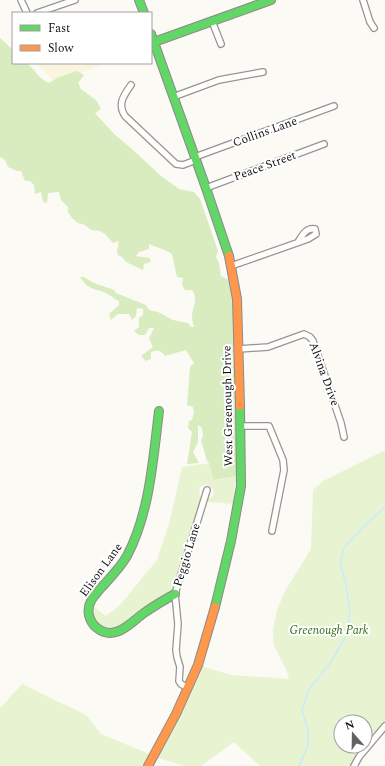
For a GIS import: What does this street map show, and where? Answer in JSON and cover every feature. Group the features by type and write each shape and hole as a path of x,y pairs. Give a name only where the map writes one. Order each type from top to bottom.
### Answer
{"street":[{"path":"21,0 27,12"},
{"path":"40,12 75,0"},
{"path":"139,0 144,12"},
{"path":"154,42 271,0"},
{"path":"363,0 370,22 374,28"},
{"path":"212,21 221,44"},
{"name":"West Greenough Drive","path":"148,766 188,688 198,665 232,541 241,486 241,426 237,299 231,266 206,188 152,37"},
{"path":"173,97 219,80 263,72"},
{"name":"Collins Lane","path":"131,85 123,96 120,105 125,116 176,164 183,165 334,106"},
{"name":"Peace Street","path":"206,188 324,144"},
{"path":"231,266 298,242"},
{"name":"Alvina Drive","path":"239,348 268,347 304,334 310,337 313,341 342,423 344,437"},
{"name":"Elison Lane","path":"159,411 149,484 134,544 122,564 91,600 88,606 88,614 94,626 107,633 117,633 175,594"},
{"path":"241,426 269,426 283,460 284,470 272,532"},
{"name":"Peggio Lane","path":"188,688 179,681 180,667 176,650 178,624 175,594 207,490"},
{"path":"354,766 359,757 385,726"}],"shaded area":[{"path":"38,64 104,64 55,83"}],"green space":[{"path":"0,38 12,49 12,64 28,64 40,77 49,83 57,78 77,71 84,75 78,83 81,89 96,100 101,109 95,113 114,134 161,176 179,189 194,192 200,199 218,251 216,257 219,263 221,276 229,280 235,303 236,476 214,480 201,440 203,436 202,428 198,425 198,442 193,452 199,463 187,464 192,432 188,428 189,421 192,420 194,413 193,407 187,405 190,367 194,363 186,350 165,356 160,352 153,351 151,352 151,359 146,361 141,356 153,347 149,338 154,328 149,328 145,335 139,335 134,331 139,327 139,318 143,315 143,309 137,308 136,316 132,320 129,314 118,314 111,320 109,314 119,305 119,301 106,293 91,288 80,277 84,277 94,283 114,290 116,293 146,305 149,310 158,312 173,320 188,323 191,327 194,327 192,314 195,297 192,290 185,290 182,285 183,278 177,277 172,254 149,244 149,249 139,252 136,256 150,258 151,262 144,264 143,270 126,262 118,255 117,251 119,241 113,243 100,231 91,230 85,225 78,223 68,212 68,207 61,200 59,192 48,193 47,203 43,202 41,192 35,194 34,185 30,181 25,181 21,171 8,167 5,160 0,157"},
{"name":"Greenough Park","path":"385,450 385,726 373,741 373,714 333,714 333,754 363,754 354,766 260,766 234,742 201,766 185,766 154,757 148,766 0,766 0,708 22,684 86,715 101,734 154,756 198,665 231,675 289,679 286,669 274,646 273,630 277,610 285,591 311,549 313,490 323,481"},
{"path":"209,463 215,480 236,476 233,504 208,502 208,499 213,496 214,490 207,485 200,487 199,491 201,499 175,588 120,627 108,629 98,623 95,618 94,607 106,616 120,605 157,560 169,524 182,467"}],"waterway":[{"path":"299,766 308,745 308,730 302,710 308,691 330,663 345,638 350,614 346,585 340,563 344,548 361,529 385,507"}],"traffic: fast":[{"path":"139,0 144,12"},
{"path":"154,42 271,0"},
{"path":"152,37 229,256"},
{"path":"215,607 231,541 241,486 240,406"},
{"path":"159,411 149,485 141,522 127,556 89,604 89,616 92,623 97,628 104,632 116,632 122,630 148,610 175,594"}],"traffic: slow":[{"path":"229,256 237,299 240,406"},
{"path":"148,766 176,714 198,665 215,607"}]}
